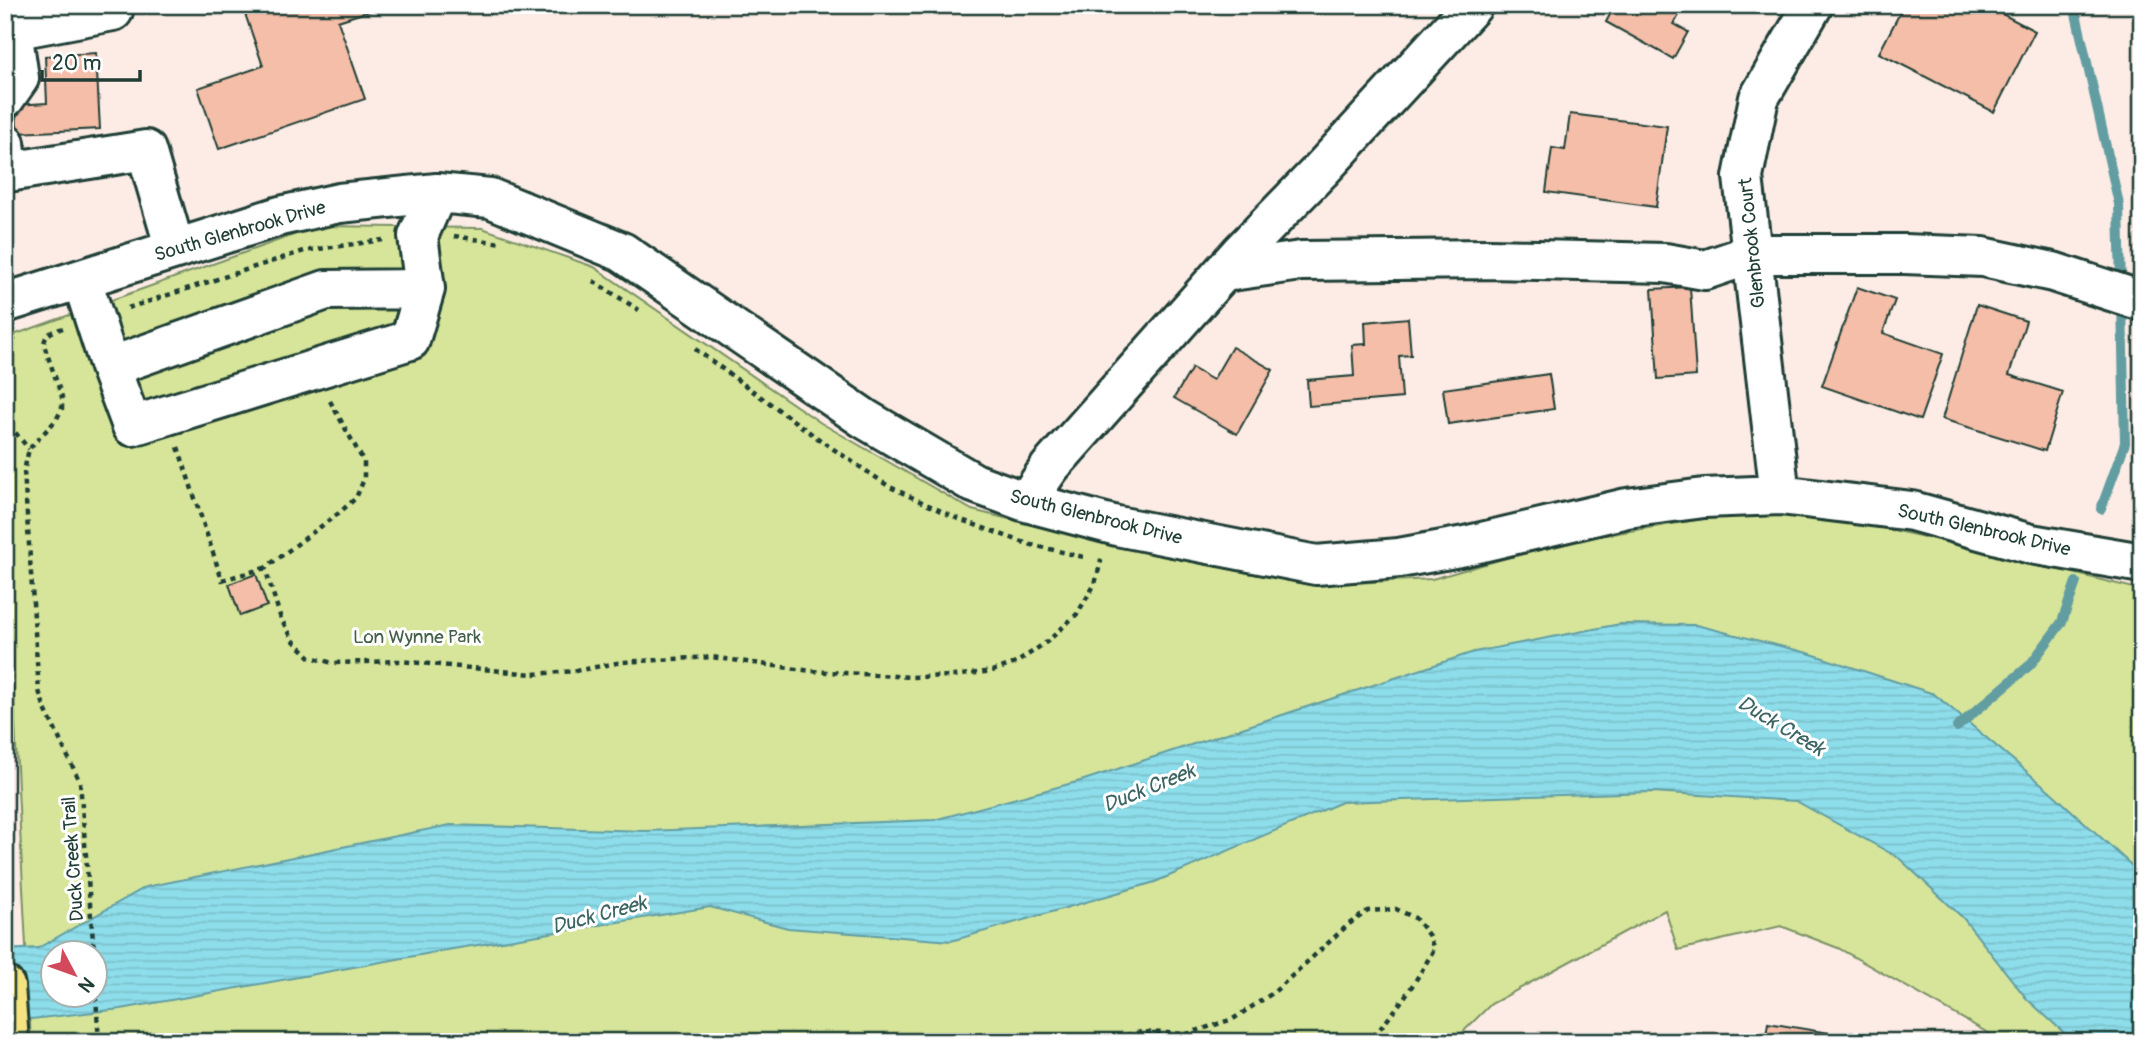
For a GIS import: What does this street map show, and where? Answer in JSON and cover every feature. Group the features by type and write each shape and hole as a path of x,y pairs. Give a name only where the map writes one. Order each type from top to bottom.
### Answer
{"main road":[{"path":"5,986 9,1042"}],"street":[{"path":"5,98 19,78 12,30 113,11 112,5"},
{"path":"1026,502 1050,467 1224,272 1473,5"},
{"name":"Glenbrook Court","path":"1780,495 1743,177 1759,98 1813,5"},
{"path":"5,143 8,172 146,150 176,249"},
{"path":"82,280 132,426 410,340 425,289 418,236 438,193"},
{"name":"South Glenbrook Drive","path":"5,303 280,216 339,203 438,193 490,198 622,253 865,418 974,483 1026,502 1117,526 1316,565 1412,556 1627,508 1704,498 1780,495 1912,511 2031,544 2142,563"},
{"path":"1224,272 1301,261 1489,259 1665,263 1705,270 1752,254 1904,254 1983,257 2053,272 2142,301"},
{"path":"110,367 326,290 425,289"}],"path":[{"path":"5,416 29,449 62,409 62,397 44,345 45,338 50,333 304,251 418,236 458,236 513,247"},
{"path":"589,279 641,312"},
{"path":"265,568 281,619 294,641 310,657 333,663 399,661 533,674 575,671 622,662 711,657 863,675 954,676 992,671 1016,663 1048,641 1077,614 1095,584 1101,561 1028,544 956,518 890,486 823,442 695,349"},
{"path":"167,415 222,580 265,568 356,498 364,479 364,462 314,369"},
{"name":"Duck Creek Trail","path":"29,449 24,471 39,691 80,782 93,939"},
{"path":"1097,1042 1140,1032 1187,1034 1233,1019 1273,993 1349,924 1368,911 1396,909 1415,918 1429,936 1434,949 1415,985 1390,1018 1367,1042"},
{"path":"97,1009 99,1042"}],"green space":[{"name":"Lon Wynne Park","path":"319,226 482,228 594,267 821,423 972,510 1146,553 1311,585 1432,579 1563,542 1781,506 1938,540 2142,590 2142,1042 2004,1042 1838,948 1781,926 1678,950 1665,910 1491,1004 1453,1042 31,1042 17,778 5,338"}],"water":[{"name":"Duck Creek","path":"1620,624 1696,625 1808,653 1934,694 2050,791 2142,875 2142,1042 2074,1042 2027,999 1963,918 1899,858 1796,801 1652,792 1342,802 1155,882 951,941 788,928 710,907 453,949 121,1009 5,1022 5,950 38,948 38,1009 108,1009 108,939 54,939 146,887 450,825 646,831 934,820 1084,780 1474,652"}],"building":[{"path":"242,5 374,5 375,9 338,21 365,99 219,149 198,88 263,66"},
{"path":"1615,5 1685,5 1674,24 1688,32 1673,59 1606,22"},
{"path":"1904,5 1985,5 2035,31 1994,112 1879,53"},
{"path":"96,53 100,129 17,133 16,105 47,103 45,56"},
{"path":"1570,114 1667,126 1656,207 1546,192 1552,148 1565,150"},
{"path":"1690,287 1696,376 1658,379 1652,289"},
{"path":"1857,287 1895,300 1883,333 1943,354 1920,420 1822,386"},
{"path":"1977,305 2026,321 2009,375 2063,392 2045,451 1942,419"},
{"path":"1408,318 1411,355 1399,356 1402,398 1309,406 1307,380 1354,376 1352,345 1366,344 1365,322"},
{"path":"1232,347 1273,370 1237,434 1174,398 1192,368 1213,380"},
{"path":"1549,374 1554,409 1448,424 1443,389"},
{"path":"256,574 267,606 240,616 229,584"},
{"path":"1768,1023 1829,1033 1827,1042 1765,1042"}],"waterway":[{"path":"2074,5 2119,204 2121,287"},
{"path":"2101,509 2125,443 2122,302"},
{"path":"1957,727 2030,665 2062,622 2076,582"}]}
